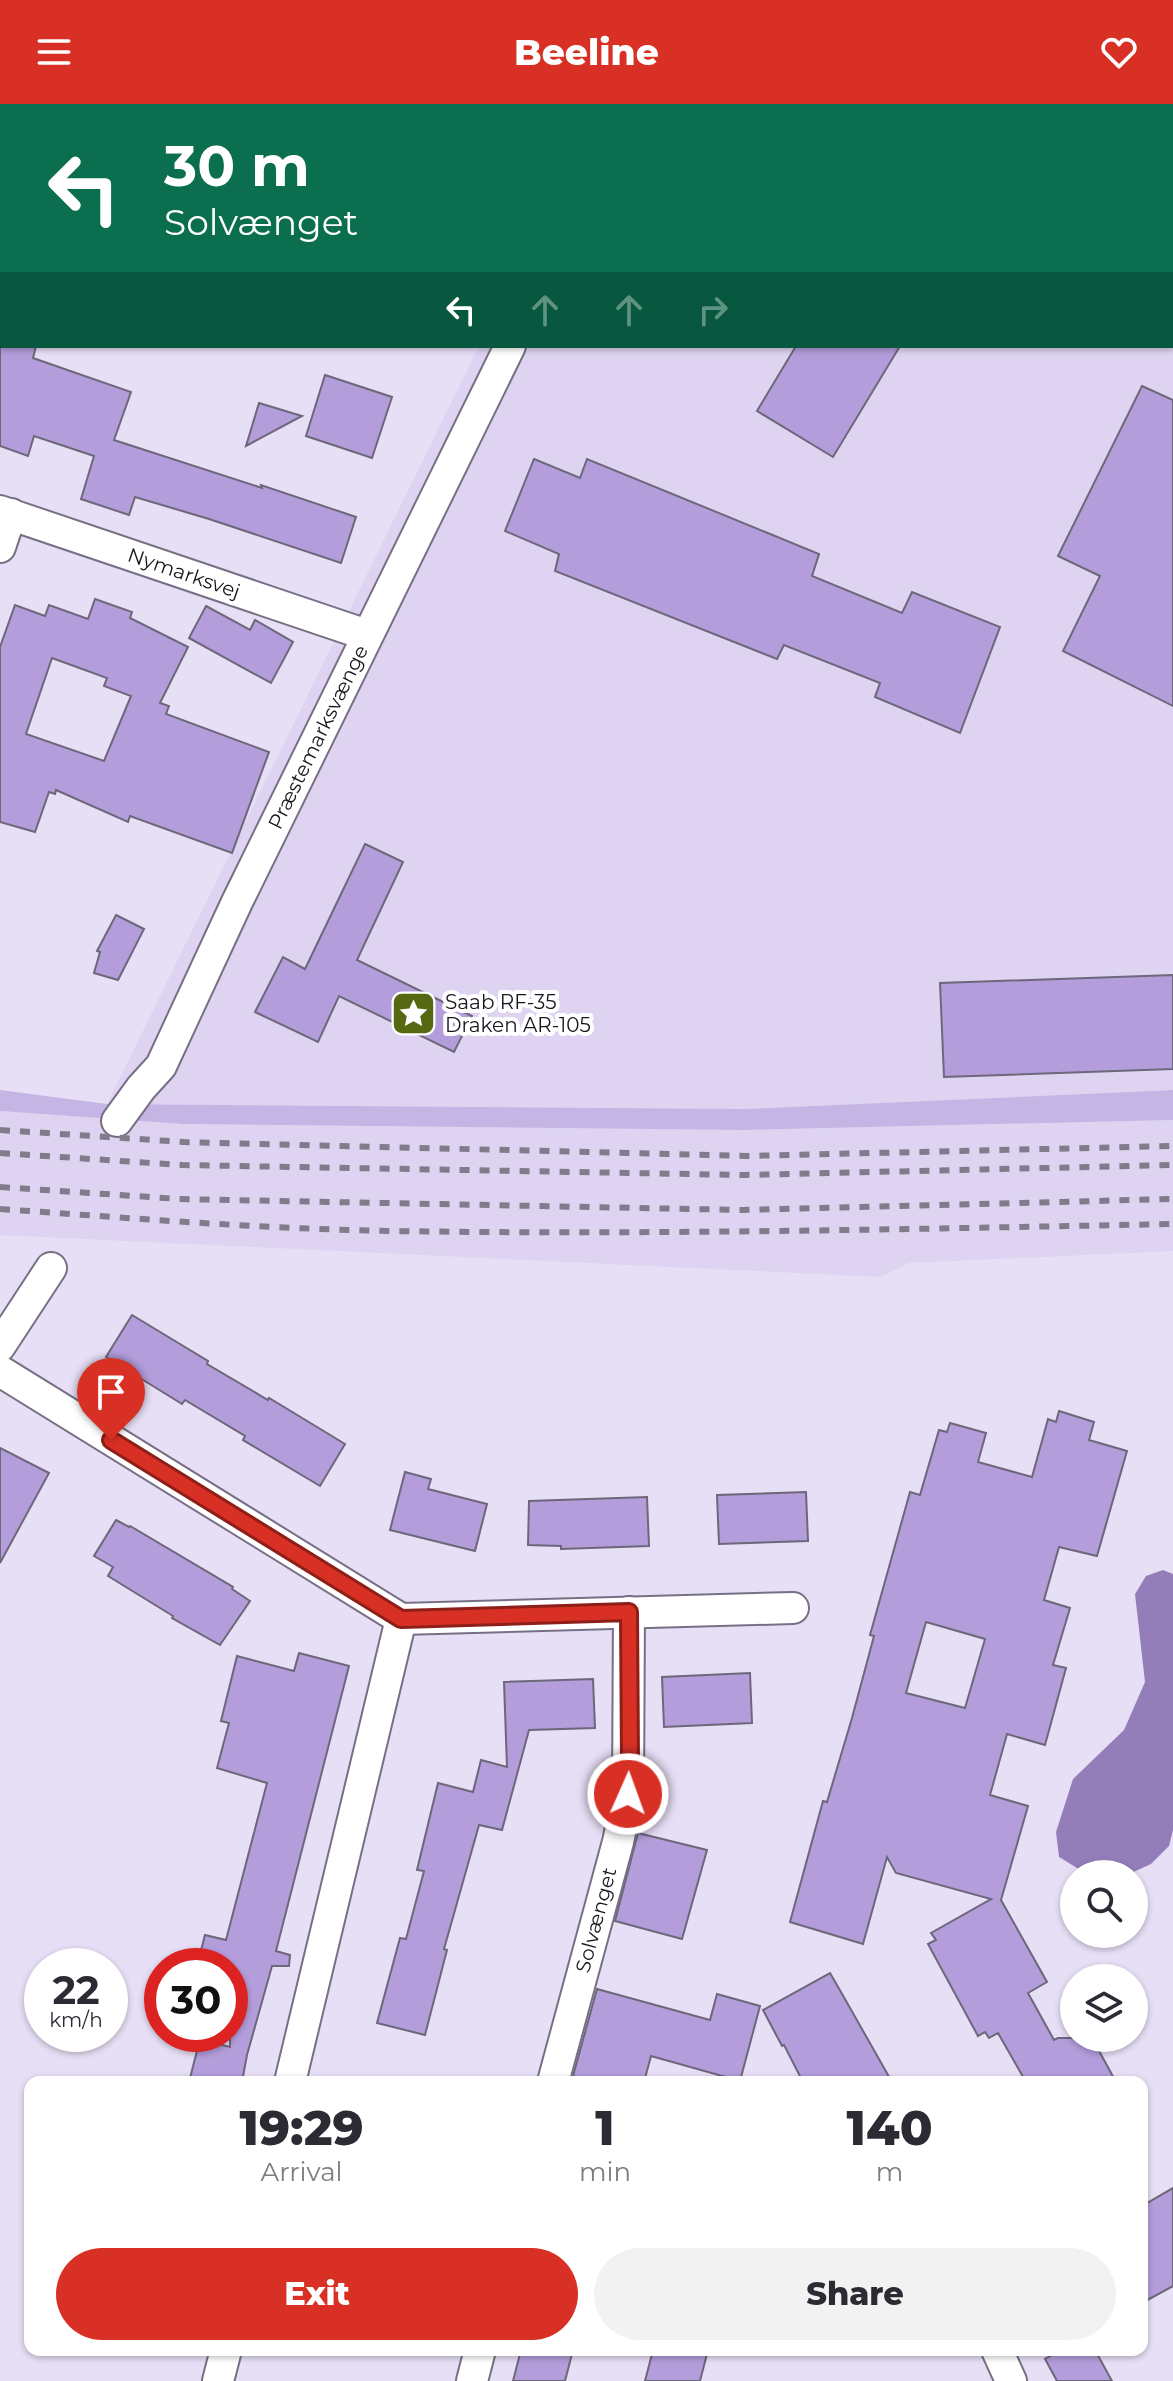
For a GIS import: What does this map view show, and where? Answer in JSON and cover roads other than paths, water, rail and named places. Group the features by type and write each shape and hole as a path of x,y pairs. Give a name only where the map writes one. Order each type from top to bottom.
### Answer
{"street":[{"name":"Præstemarksvænge","path":"117,1121 161,1066 244,888 509,348"},
{"name":"Nymarksvej","path":"5,512 367,635"},
{"path":"0,547 5,512"},
{"path":"0,1346 51,1268"},
{"path":"0,1371 401,1619 793,1608"},
{"name":"Solvænget","path":"555,2076 618,1842 628,1794 629,1612"},
{"path":"291,2076 401,1619"},
{"path":"218,2381 224,2356"},
{"path":"472,2381 478,2356"},
{"path":"1000,2356 1011,2381"}],"railway":[{"path":"0,1130 184,1142 745,1156 1173,1146"},
{"path":"0,1153 182,1165 744,1175 1173,1165"},
{"path":"0,1187 179,1199 742,1210 1173,1199"},
{"path":"0,1209 246,1226 393,1231 686,1232 1173,1224"}],"place":[{"name":"Saab RF-35 Draken AR-105","path":"414,1014"}]}
